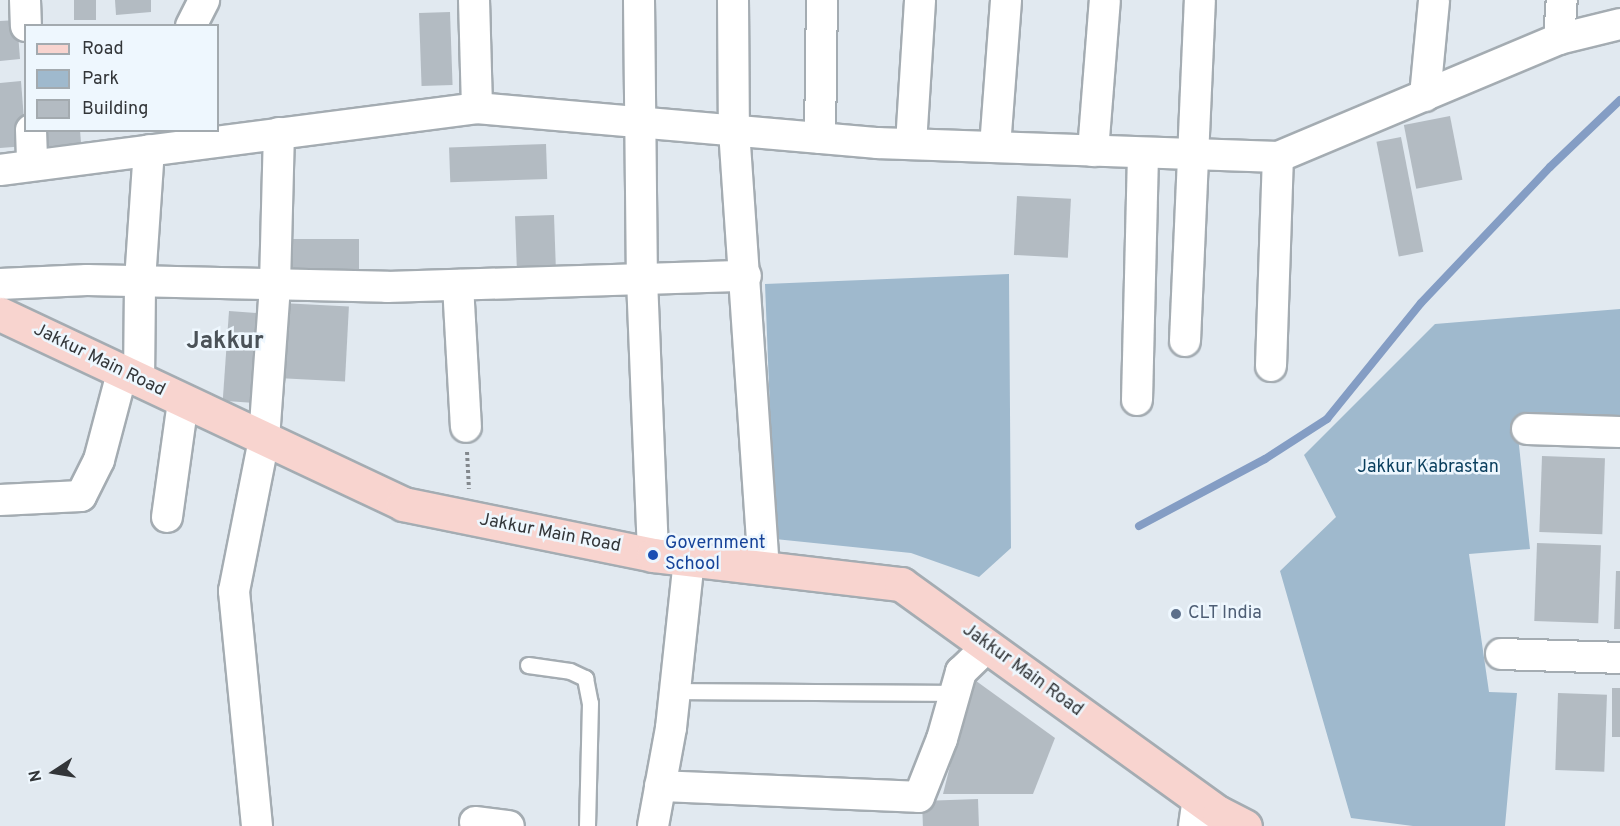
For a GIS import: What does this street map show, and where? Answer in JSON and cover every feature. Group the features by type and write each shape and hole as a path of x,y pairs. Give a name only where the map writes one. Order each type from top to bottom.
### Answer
{"street":[{"path":"25,0 26,24"},
{"path":"192,24 204,0"},
{"path":"474,0 477,108"},
{"path":"639,0 642,279 652,555"},
{"path":"733,0 734,130 746,276 764,568"},
{"path":"820,138 822,0"},
{"path":"911,144 920,0"},
{"path":"995,147 1006,0"},
{"path":"1093,151 1104,0"},
{"path":"1185,341 1200,0"},
{"path":"1425,96 1434,0"},
{"path":"1559,39 1562,0"},
{"path":"0,170 139,144 279,133 477,108 911,144 1278,157 1559,39 1620,24"},
{"path":"31,132 32,163"},
{"path":"257,826 234,591 264,439 276,284 279,133"},
{"path":"0,500 81,496 99,460 130,377 140,281 139,144"},
{"path":"1137,400 1143,153"},
{"path":"1271,366 1278,157"},
{"path":"0,284 140,281 458,285 746,276"},
{"path":"458,285 466,427"},
{"name":"Jakkur Main Road","path":"0,314 404,504 652,555 901,584 988,646 1196,812 1245,826"},
{"path":"168,517 183,401"},
{"path":"1527,429 1620,432"},
{"path":"653,826 675,691 689,558"},
{"path":"660,786 919,797 960,672 988,646"},
{"path":"1501,654 1620,658"},
{"path":"475,822 509,826"}],"lane":[{"path":"528,665 570,671 585,678 590,703 587,826"},
{"path":"675,691 955,693"}],"path":[{"path":"466,427 471,518"}],"green space":[{"path":"1009,274 1011,548 979,577 911,553 775,539 765,284"},
{"name":"Jakkur Kabrastan","path":"1620,309 1620,418 1516,417 1530,549 1469,554 1489,692 1517,693 1505,826 1413,826 1351,818 1280,571 1336,517 1304,455 1435,324"}],"building":[{"path":"74,0 96,0 96,20 74,20"},
{"path":"115,0 151,0 151,12 116,15"},
{"path":"450,12 453,85 422,86 419,13"},
{"path":"17,20 20,59 0,61 0,21"},
{"path":"21,81 26,146 0,148 0,83"},
{"path":"1450,116 1462,180 1416,189 1404,125"},
{"path":"40,132 80,132 81,143 41,147"},
{"path":"1401,137 1423,252 1399,257 1376,142"},
{"path":"546,144 547,179 450,182 449,147"},
{"path":"1017,196 1071,199 1068,258 1014,255"},
{"path":"554,215 556,271 517,272 515,216"},
{"path":"284,239 359,239 359,278 284,278"},
{"path":"281,303 349,307 345,381 277,378"},
{"path":"229,311 261,313 255,403 223,401"},
{"path":"1542,456 1605,458 1602,534 1539,532"},
{"path":"1537,543 1601,545 1598,623 1534,621"},
{"path":"1616,571 1620,571 1620,629 1614,629"},
{"path":"972,678 1055,738 1033,794 943,794"},
{"path":"1612,688 1620,688 1620,737 1612,737"},
{"path":"1558,693 1607,695 1604,772 1555,770"},
{"path":"978,799 979,826 923,826 922,801"}],"waterway":[{"path":"1139,526 1265,459 1327,419 1421,303 1550,167 1620,100"}],"place":[{"name":"Government School","path":"653,555"},
{"name":"CLT India","path":"1176,614"}],"district":[{"name":"Jakkur","path":"225,343"}]}
